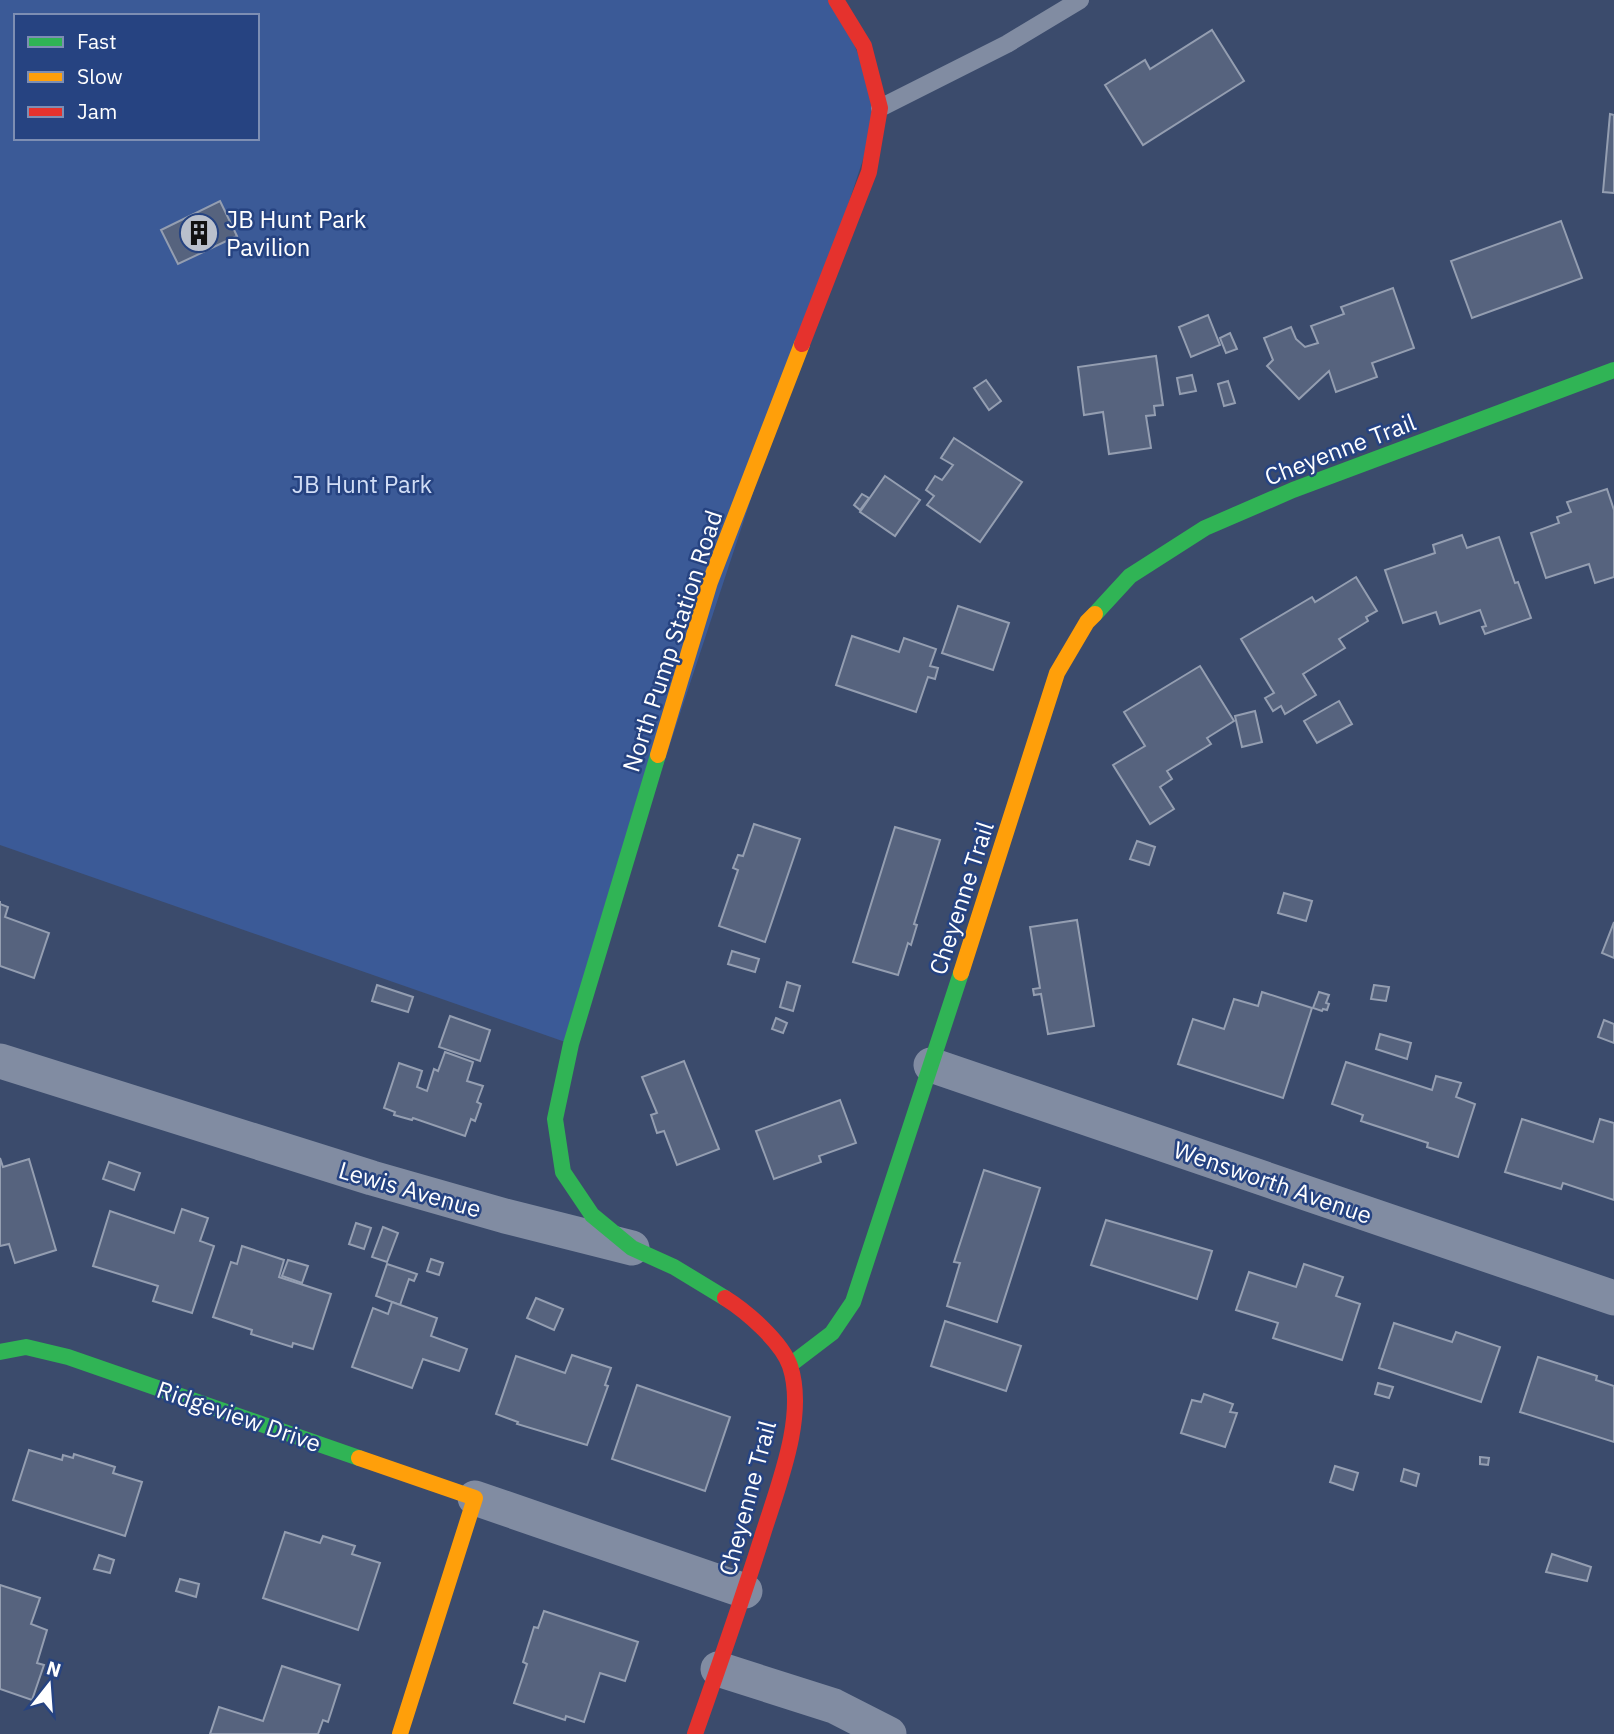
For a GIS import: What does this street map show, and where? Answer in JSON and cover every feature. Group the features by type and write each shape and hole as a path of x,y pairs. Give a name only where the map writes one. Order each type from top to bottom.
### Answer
{"street":[{"name":"North Pump Station Road","path":"632,1248 592,1215 563,1172 555,1119 565,1063 710,582 869,172 880,108 864,47 836,0"},
{"name":"Cheyenne Trail","path":"695,1734 745,1591 785,1463 793,1424 794,1393 790,1365 832,1333 853,1302 1057,673 1087,622 1130,576 1205,528 1293,490 1614,370"},
{"name":"Lewis Avenue","path":"0,1061 372,1178 505,1216 632,1248 674,1266 737,1306 768,1333 790,1365"},
{"name":"Wensworth Avenue","path":"931,1065 1614,1298"},
{"name":"Ridgeview Drive","path":"0,1352 26,1347 68,1357 745,1591"},
{"path":"400,1734 475,1498"},
{"path":"718,1669 834,1706 889,1734"}],"lane":[{"path":"880,108 1007,44 1080,0"}],"green space":[{"name":"JB Hunt Park","path":"0,0 836,0 880,108 571,1044 0,845"}],"building":[{"path":"1212,30 1244,81 1143,145 1105,85 1145,60 1150,69"},
{"path":"1610,114 1614,115 1614,193 1603,192"},
{"name":"JB Hunt Park Pavilion","path":"220,201 237,236 178,264 161,230"},
{"path":"1561,221 1582,278 1472,318 1451,261"},
{"path":"1393,288 1414,348 1372,363 1377,377 1336,392 1329,371 1299,399 1267,366 1273,360 1264,338 1291,327 1296,339 1305,347 1318,343 1311,326 1344,314 1341,307"},
{"path":"1208,315 1220,345 1191,357 1179,327"},
{"path":"1230,333 1237,349 1226,353 1220,338"},
{"path":"1156,356 1163,405 1154,406 1155,415 1146,416 1151,448 1109,454 1103,412 1084,415 1078,367"},
{"path":"1192,375 1196,391 1180,394 1177,378"},
{"path":"986,380 1001,401 989,410 974,388"},
{"path":"1228,381 1235,403 1224,406 1218,384"},
{"path":"954,438 1022,482 980,542 927,505 934,496 926,490 935,476 942,480 953,465 941,458"},
{"path":"885,476 920,500 895,536 860,512"},
{"path":"1607,489 1614,510 1614,577 1595,583 1589,564 1546,578 1531,533 1559,523 1557,517 1571,512 1567,502"},
{"path":"862,494 869,498 860,510 854,505"},
{"path":"1462,535 1467,548 1499,537 1531,618 1485,634 1482,627 1486,626 1480,610 1440,624 1436,612 1403,623 1385,570 1435,553 1433,545"},
{"path":"1356,577 1377,611 1366,617 1368,621 1339,639 1345,648 1303,674 1316,695 1285,714 1281,706 1273,711 1265,698 1274,693 1241,639 1312,597 1315,602"},
{"path":"958,606 1009,623 993,670 942,653"},
{"path":"852,636 899,652 904,638 936,649 930,666 938,668 935,679 928,677 916,712 836,685"},
{"path":"1200,666 1234,721 1207,738 1211,744 1167,771 1172,779 1160,787 1174,809 1150,824 1113,765 1145,746 1124,712"},
{"path":"1339,701 1352,724 1317,743 1304,721"},
{"path":"1255,711 1262,742 1242,747 1235,716"},
{"path":"754,824 800,839 765,942 719,926 738,870 733,868 738,855 743,856"},
{"path":"895,827 940,840 914,924 917,925 911,945 908,943 898,975 853,962"},
{"path":"1137,841 1155,847 1149,865 1130,859"},
{"path":"1284,893 1312,901 1306,921 1278,913"},
{"path":"0,904 8,907 5,917 49,933 34,978 0,966"},
{"path":"1077,920 1094,1026 1048,1034 1041,994 1034,995 1033,989 1040,988 1030,927"},
{"path":"1614,922 1614,958 1602,953"},
{"path":"732,951 759,959 755,972 728,964"},
{"path":"787,982 800,986 793,1011 780,1007"},
{"path":"377,985 413,997 408,1012 372,1001"},
{"path":"1374,985 1389,987 1386,1001 1371,999"},
{"path":"1262,992 1312,1008 1283,1098 1178,1064 1193,1019 1224,1029 1234,999 1258,1006"},
{"path":"1319,992 1329,995 1327,1010 1313,1008"},
{"path":"450,1016 490,1030 480,1061 439,1047"},
{"path":"776,1018 787,1023 783,1033 772,1029"},
{"path":"1604,1020 1614,1024 1614,1043 1598,1037"},
{"path":"1380,1034 1411,1043 1407,1059 1376,1049"},
{"path":"445,1052 473,1062 467,1081 483,1086 477,1102 481,1104 475,1121 471,1119 465,1136 413,1118 412,1120 394,1115 395,1112 384,1108 399,1063 422,1071 417,1087 427,1091 434,1069 438,1071"},
{"path":"684,1061 719,1149 677,1165 664,1131 657,1133 651,1115 657,1113 642,1077"},
{"path":"1346,1062 1432,1090 1436,1076 1461,1083 1456,1097 1475,1104 1458,1157 1427,1147 1428,1143 1361,1121 1363,1115 1332,1104"},
{"path":"840,1100 856,1143 819,1156 821,1162 774,1179 756,1131"},
{"path":"1522,1119 1593,1142 1600,1119 1614,1123 1614,1200 1563,1183 1561,1189 1505,1172"},
{"path":"0,1158 3,1167 29,1159 56,1250 15,1263 9,1244 0,1246"},
{"path":"109,1162 140,1173 134,1190 103,1179"},
{"path":"984,1170 1040,1188 997,1322 947,1306 960,1263 954,1262"},
{"path":"182,1209 208,1218 200,1241 214,1246 192,1313 153,1301 158,1286 93,1266 110,1211 174,1233"},
{"path":"1106,1220 1212,1251 1197,1299 1091,1265"},
{"path":"356,1223 371,1228 364,1249 349,1244"},
{"path":"383,1227 398,1233 387,1262 372,1257"},
{"path":"242,1246 284,1260 279,1277 331,1294 313,1349 293,1343 292,1347 251,1334 252,1330 213,1317 231,1262 237,1264"},
{"path":"431,1259 443,1263 439,1275 427,1271"},
{"path":"288,1260 308,1266 302,1283 282,1276"},
{"path":"387,1264 417,1274 414,1281 409,1279 400,1305 376,1296"},
{"path":"1304,1264 1343,1277 1336,1296 1360,1304 1342,1360 1273,1338 1278,1323 1236,1310 1249,1272 1296,1287"},
{"path":"536,1298 563,1309 554,1330 527,1318"},
{"path":"392,1302 437,1318 431,1336 467,1349 459,1371 423,1359 412,1388 352,1367 373,1308 388,1314"},
{"path":"945,1321 1021,1346 1006,1391 931,1366"},
{"path":"1394,1323 1452,1342 1456,1332 1500,1347 1481,1402 1379,1368"},
{"path":"572,1355 611,1368 605,1385 608,1386 587,1445 517,1424 518,1422 496,1414 516,1356 565,1373"},
{"path":"1538,1357 1597,1376 1596,1380 1614,1386 1614,1442 1520,1412"},
{"path":"1378,1383 1393,1387 1389,1398 1375,1394"},
{"path":"637,1385 730,1417 705,1491 612,1459"},
{"path":"1204,1394 1233,1404 1230,1412 1237,1413 1225,1447 1181,1433 1192,1400 1201,1402"},
{"path":"29,1450 62,1460 63,1455 73,1458 74,1454 115,1467 113,1473 142,1482 125,1536 13,1500"},
{"path":"1480,1457 1489,1458 1488,1465 1480,1464"},
{"path":"1335,1466 1358,1473 1353,1490 1330,1482"},
{"path":"1404,1469 1419,1474 1416,1486 1401,1481"},
{"path":"285,1532 320,1543 323,1536 355,1546 352,1554 380,1563 358,1630 263,1598"},
{"path":"1552,1554 1591,1567 1587,1581 1546,1572"},
{"path":"99,1555 114,1560 110,1573 94,1569"},
{"path":"180,1579 199,1584 196,1597 176,1591"},
{"path":"0,1585 40,1598 31,1624 47,1630 37,1663 44,1665 32,1700 0,1689"},
{"path":"544,1611 638,1642 625,1681 600,1673 584,1722 566,1716 565,1720 514,1703 527,1664 523,1662 534,1627 538,1628"},
{"path":"282,1666 340,1685 328,1722 323,1720 318,1734 210,1734 219,1707 263,1721"}],"traffic: fast":[{"path":"1095,614 1130,576 1205,528 1293,490 1614,370"},
{"path":"658,755 571,1044 555,1119 563,1172 592,1215 632,1248 674,1267 725,1298"},
{"path":"790,1365 832,1333 853,1302 961,973"},
{"path":"0,1352 26,1347 68,1357 359,1458"}],"traffic: slow":[{"path":"658,755 710,582 802,344"},
{"path":"961,973 1057,673 1087,622 1095,614"},
{"path":"359,1458 475,1498 400,1734"}],"traffic: jam":[{"path":"802,344 869,172 880,108 864,46 836,0"},
{"path":"695,1734 782,1475 793,1430 795,1407 794,1386 786,1357 762,1328 725,1298"}],"place":[{"name":"JB Hunt Park Pavilion","path":"199,233"}]}
